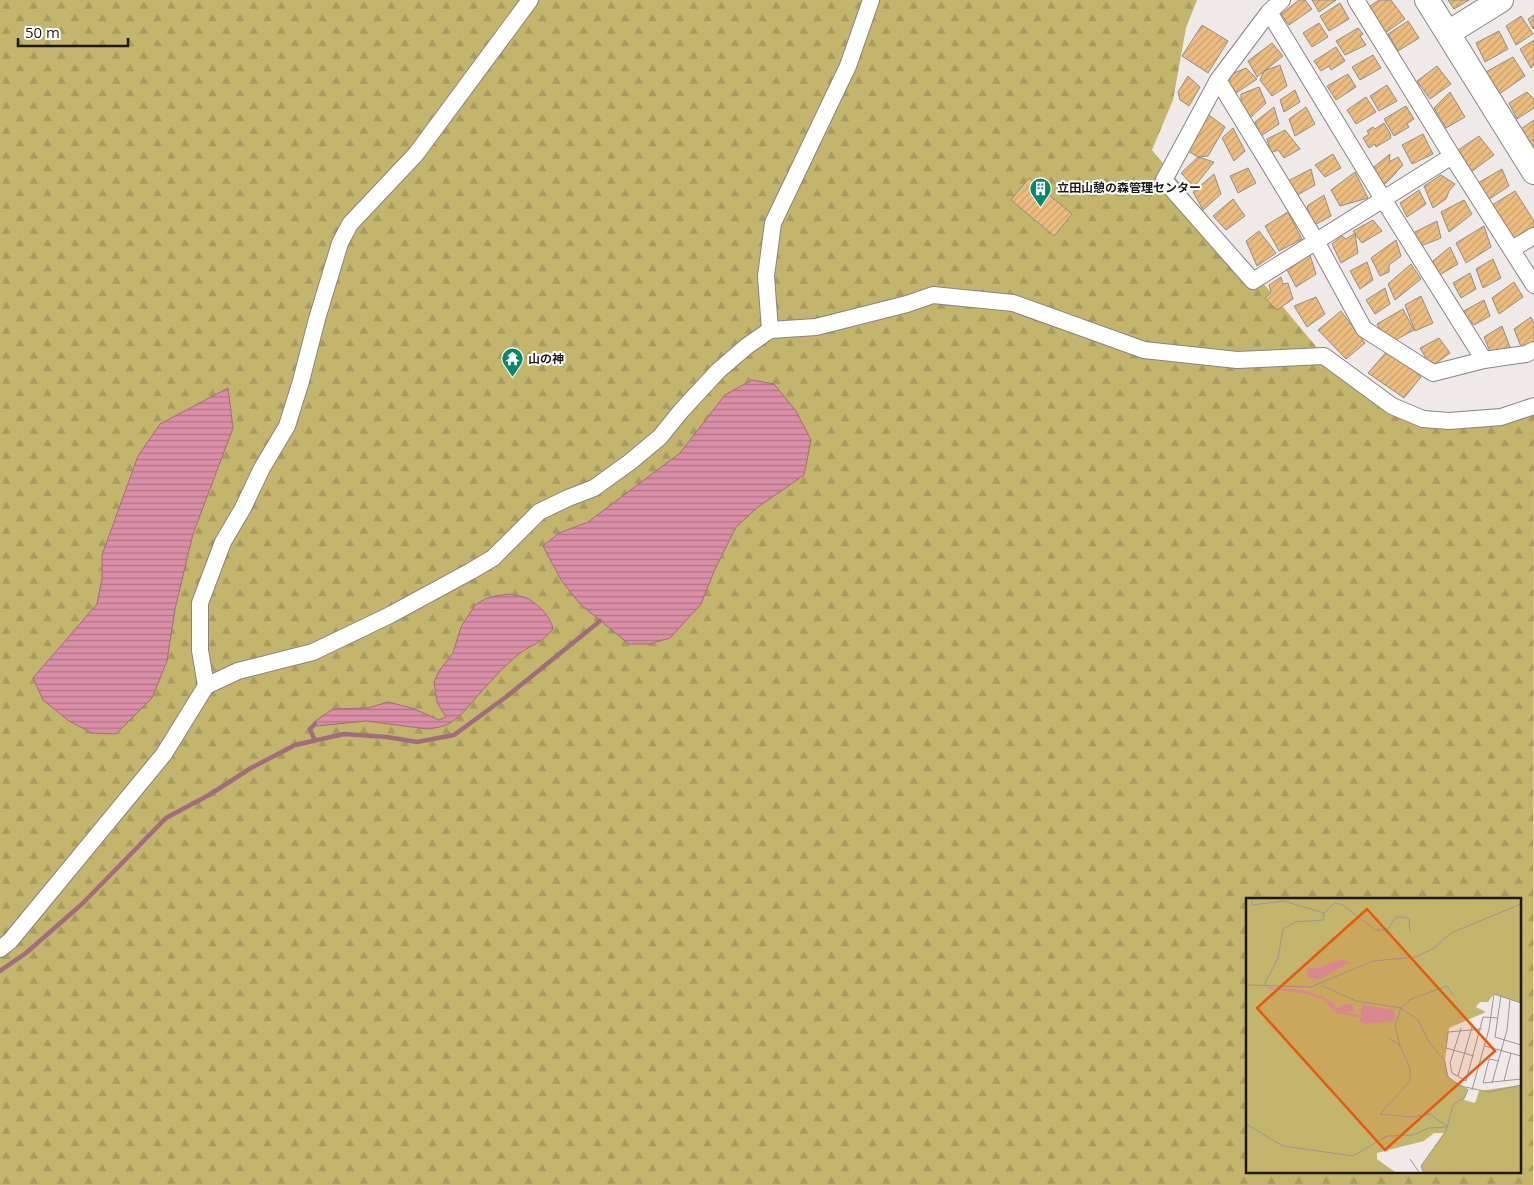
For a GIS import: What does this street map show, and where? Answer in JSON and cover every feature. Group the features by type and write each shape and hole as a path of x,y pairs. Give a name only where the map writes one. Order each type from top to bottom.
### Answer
{"street":[{"path":"206,686 200,650 200,603 223,542 243,508 262,468 287,426 340,243 350,224 416,154 530,0"},
{"path":"770,330 766,276 773,223 848,66 871,0"},
{"path":"1282,0 1269,12 1218,80 1164,180 1253,280 1452,156"},
{"path":"1356,0 1534,285"},
{"path":"1427,0 1534,172"},
{"path":"1448,33 1501,0"},
{"path":"1269,12 1484,360"},
{"path":"1218,80 1316,241 1364,329 1434,373 1484,360 1526,354 1534,350"},
{"path":"1512,249 1534,236"},
{"path":"0,950 10,941 164,754 206,686 238,671 313,652 382,619 493,558 539,512 594,488 630,462 660,437 681,410 718,371 747,346 770,330 816,327 865,313 908,304 933,295 1013,303 1144,350 1237,360 1324,356 1392,406 1422,419 1449,421 1501,418 1534,406"}],"green space":[{"path":"0,0 1197,0 1186,28 1173,100 1152,150 1324,356 1423,419 1534,406 1533,1185 0,1185"}],"shaded area":[{"path":"752,380 774,384 796,411 811,440 804,475 758,507 736,527 715,569 701,604 670,638 649,644 629,644 580,604 561,580 543,546 559,533 588,522 680,453 725,395"},
{"path":"228,388 233,428 193,534 175,609 167,661 152,698 116,734 92,733 69,721 43,700 33,678 97,604 102,579 102,555 138,456 160,424"},
{"path":"510,594 526,598 538,606 547,617 553,629 544,638 519,654 509,663 462,713 450,723 427,729 366,721 316,726 314,722 333,709 368,708 388,702 412,708 439,720 446,717 437,702 434,682 439,671 453,653 461,627 475,605 485,599"}],"building":[{"path":"1299,0 1305,0 1312,9 1289,25 1281,14"},
{"path":"1312,0 1336,0 1319,12"},
{"path":"1379,0 1391,0 1405,19 1385,33 1367,8"},
{"path":"1448,0 1469,0 1454,9"},
{"path":"1340,3 1349,19 1329,31 1320,16"},
{"path":"1534,15 1534,28 1533,29 1528,19"},
{"path":"1521,16 1533,34 1516,45 1506,26"},
{"path":"1408,21 1419,38 1398,51 1388,34"},
{"path":"1319,23 1328,37 1312,47 1303,33"},
{"path":"1202,25 1228,41 1208,73 1182,56"},
{"path":"1358,28 1363,34 1360,36 1366,45 1345,55 1336,41"},
{"path":"1499,31 1508,49 1485,62 1476,43"},
{"path":"1534,40 1534,65 1531,68 1520,49"},
{"path":"1272,43 1283,56 1257,77 1248,61"},
{"path":"1336,47 1345,61 1331,70 1329,66 1321,71 1314,61"},
{"path":"1373,55 1381,68 1360,80 1352,67"},
{"path":"1513,57 1525,76 1498,95 1484,73"},
{"path":"1280,65 1287,86 1272,96 1260,80 1264,71"},
{"path":"1437,66 1451,84 1430,99 1417,81"},
{"path":"1246,68 1257,79 1236,93 1228,84 1232,74"},
{"path":"1348,74 1356,87 1336,100 1327,86"},
{"path":"1188,76 1200,87 1189,106 1180,100 1178,92"},
{"path":"1387,85 1397,101 1379,111 1370,96"},
{"path":"1259,87 1266,103 1251,117 1241,108 1241,94"},
{"path":"1295,90 1300,102 1284,112 1280,100"},
{"path":"1450,92 1465,117 1446,128 1434,108"},
{"path":"1527,92 1534,99 1534,108 1517,119 1509,103"},
{"path":"1366,97 1376,112 1356,124 1347,110"},
{"path":"1406,106 1414,119 1407,124 1409,127 1394,136 1384,119"},
{"path":"1274,107 1279,124 1261,136 1255,122"},
{"path":"1306,107 1315,124 1295,136 1289,119"},
{"path":"1206,113 1225,127 1208,156 1198,157 1186,150"},
{"path":"1534,120 1534,153 1518,131"},
{"path":"1384,123 1391,138 1376,147 1375,144 1369,148 1363,138 1369,134 1367,131 1373,127 1375,129"},
{"path":"1233,128 1245,151 1234,161 1222,138"},
{"path":"1285,130 1300,149 1284,158 1278,150 1271,153 1267,139"},
{"path":"1423,134 1433,154 1412,164 1402,145"},
{"path":"1479,136 1494,155 1471,172 1458,150"},
{"path":"1333,154 1341,168 1325,177 1315,165"},
{"path":"1390,154 1389,162 1398,157 1403,165 1383,186 1374,167"},
{"path":"1198,157 1214,162 1194,187 1181,173"},
{"path":"1248,168 1256,183 1238,193 1230,176"},
{"path":"1311,169 1315,185 1294,197 1286,182"},
{"path":"1502,169 1509,186 1488,200 1478,183"},
{"path":"1355,172 1368,198 1340,206 1331,190"},
{"path":"1214,174 1221,194 1203,210 1193,192"},
{"path":"1441,175 1455,184 1449,191 1446,199 1433,208 1424,186"},
{"name":"立田山憩の森管理センター","path":"1029,178 1072,214 1054,236 1011,200"},
{"path":"1419,190 1426,204 1407,217 1400,203"},
{"path":"1515,191 1534,221 1534,226 1513,239 1492,205"},
{"path":"1324,195 1331,216 1313,226 1307,206"},
{"path":"1233,199 1245,216 1226,230 1213,216"},
{"path":"1464,200 1472,214 1449,232 1441,212"},
{"path":"1288,212 1302,239 1279,251 1265,226"},
{"path":"1373,220 1382,231 1362,243 1353,231"},
{"path":"1437,221 1441,238 1421,246 1413,233"},
{"path":"1484,226 1491,247 1466,263 1456,243"},
{"path":"1259,231 1276,253 1257,266 1246,241"},
{"path":"1355,233 1358,253 1341,263 1332,244 1342,236 1346,239"},
{"path":"1396,240 1401,256 1389,265 1389,272 1380,276 1371,258"},
{"path":"1450,247 1458,264 1438,276 1433,261"},
{"path":"1310,255 1316,274 1296,287 1286,268"},
{"path":"1493,259 1501,278 1483,288 1476,269"},
{"path":"1367,262 1373,280 1360,289 1350,271"},
{"path":"1411,264 1421,279 1395,300 1388,284"},
{"path":"1470,273 1476,289 1461,298 1453,283"},
{"path":"1281,277 1283,284 1288,283 1293,299 1277,310 1265,298 1271,292 1269,285"},
{"path":"1514,282 1523,297 1499,314 1492,298"},
{"path":"1385,288 1390,304 1375,314 1366,300"},
{"path":"1421,296 1433,323 1415,331 1405,305"},
{"path":"1316,297 1325,314 1307,327 1294,306"},
{"path":"1484,300 1490,316 1474,325 1462,312"},
{"path":"1403,309 1414,330 1388,344 1377,324"},
{"path":"1341,311 1365,343 1346,359 1318,330"},
{"path":"1531,317 1534,324 1534,343 1522,349 1514,329"},
{"path":"1502,326 1510,347 1493,359 1484,337"},
{"path":"1439,338 1450,353 1431,367 1420,348"},
{"path":"1389,349 1421,377 1404,398 1368,373"}],"waterway":[{"path":"0,971 26,953 82,904 166,818 209,795 251,768 295,745 344,734 387,737 417,742 454,735 506,697 600,621"},
{"path":"315,724 310,729 315,741"}],"place":[{"name":"立田山憩の森管理センター","path":"1041,207"},
{"name":"山の神","path":"512,378"}]}
